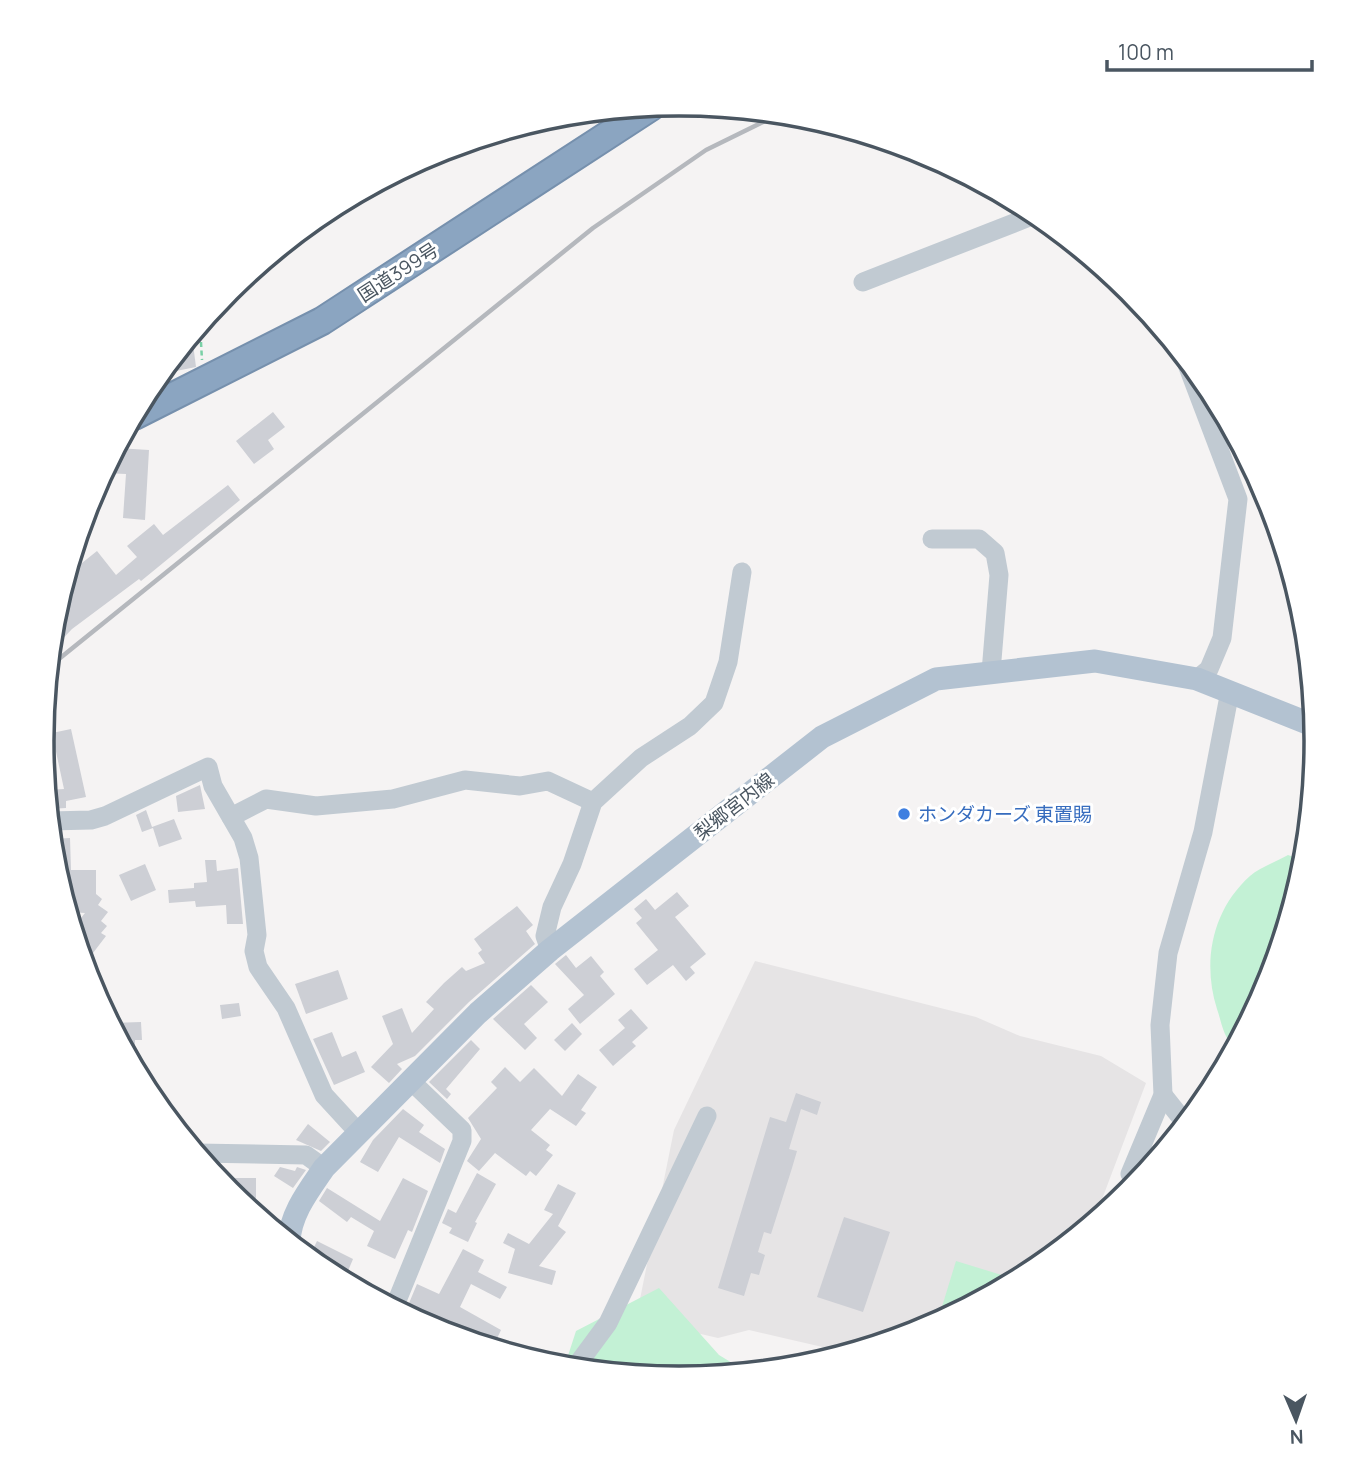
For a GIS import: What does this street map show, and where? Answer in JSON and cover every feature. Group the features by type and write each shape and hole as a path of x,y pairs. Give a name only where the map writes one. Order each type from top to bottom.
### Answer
{"highway":[{"name":"国道399号","path":"151,408 322,321 633,119"}],"main road":[{"name":"梨郷宮内線","path":"290,1231 304,1197 324,1168 478,1013 550,950 822,737 936,678 1094,661 1197,679 1304,721"}],"street":[{"path":"863,282 1023,219"},
{"path":"1196,389 1238,499 1222,638 1209,669 1197,679"},
{"path":"932,539 979,539 995,553 999,575 991,672"},
{"path":"550,950 545,936 552,907 572,864 593,802 641,758 690,726 713,703 728,662 742,572"},
{"path":"1130,1174 1163,1095 1160,1025 1168,953 1203,832 1230,691"},
{"path":"60,821 91,820 105,816 208,767 213,786 243,838 249,858 257,935 254,951 258,967 286,1009 324,1095 358,1132"},
{"path":"230,817 266,799 316,806 393,799 465,780 520,786 548,781 593,802"},
{"path":"398,1299 462,1141 461,1130 412,1082"},
{"path":"1163,1095 1180,1116"},
{"path":"582,1359 608,1323 707,1116"},
{"path":"208,1153 306,1155 324,1168"}],"path":[{"path":"192,388 202,369 201,339"}],"shaded area":[{"path":"755,961 976,1017 1020,1036 1101,1056 1146,1083 1100,1205 1092,1212 1027,1261 956,1302 880,1334 828,1348 749,1330 718,1338 636,1319 674,1130"}],"green space":[{"path":"1288,855 1294,857 1272,942 1257,981 1228,1040 1210,973 1214,938 1219,921 1237,890 1263,867"},
{"path":"956,1261 1004,1276 992,1283 941,1309"},
{"path":"659,1288 719,1355 733,1364 680,1367 568,1356 576,1331"}],"building":[{"path":"194,348 196,367 176,371"},
{"path":"273,412 285,427 268,440 274,449 254,464 236,441"},
{"path":"128,449 149,450 145,520 123,518 126,474 115,474"},
{"path":"228,485 240,500 141,581 139,579 63,638 80,564 97,551 116,575 137,557 127,546 154,524 163,535"},
{"path":"71,729 86,797 66,801 66,808 59,808 57,789 64,789 54,732"},
{"path":"200,785 205,809 178,812 176,796"},
{"path":"146,810 152,827 174,819 182,839 159,847 153,828 142,832 136,815"},
{"path":"62,838 70,838 71,870 96,870 96,894 102,899 98,905 108,912 101,921 107,926 101,933 106,936 93,953 80,919 85,913 79,913 76,903"},
{"path":"205,860 216,860 217,871 238,868 243,924 227,924 226,905 196,907 195,901 169,903 168,890 194,888 194,883 207,882"},
{"path":"145,864 156,890 131,901 119,875"},
{"path":"677,892 689,906 675,917 706,954 690,967 695,973 686,981 673,965 647,985 634,969 658,950 636,923 642,918 634,909 646,899 655,910"},
{"path":"517,906 533,925 526,931 535,944 469,1002 415,1056 397,1064 402,1069 389,1083 371,1067 393,1044 382,1016 402,1008 412,1033 434,1009 426,1002 444,983 462,967 466,971 485,963 478,953 482,950 474,939"},
{"path":"566,955 576,968 591,956 604,972 600,976 615,994 580,1024 568,1009 584,995 555,964"},
{"path":"338,970 348,999 306,1014 295,984"},
{"path":"531,985 548,1002 524,1024 537,1038 525,1050 493,1019"},
{"path":"239,1003 241,1016 222,1019 220,1005"},
{"path":"631,1009 648,1028 632,1042 636,1046 613,1066 599,1050 625,1028 618,1020"},
{"path":"141,1022 142,1040 135,1040 135,1048 121,1023"},
{"path":"572,1023 582,1034 565,1051 554,1040"},
{"path":"332,1032 342,1057 356,1051 365,1072 334,1085 313,1039"},
{"path":"471,1040 480,1049 446,1089 451,1094 447,1099 429,1082"},
{"path":"505,1067 520,1082 534,1068 562,1096 578,1074 597,1087 581,1110 586,1113 576,1126 550,1109 531,1130 550,1145 546,1150 553,1155 536,1176 530,1171 526,1176 495,1153 479,1171 467,1161 481,1139 468,1118 497,1088 491,1082"},
{"path":"796,1093 821,1102 817,1115 801,1109 789,1149 797,1151 792,1168 771,1234 764,1232 758,1252 765,1255 759,1275 751,1273 744,1296 718,1288 770,1117 786,1122"},
{"path":"403,1109 424,1125 419,1132 445,1149 440,1163 399,1137 378,1172 360,1162 373,1140"},
{"path":"308,1124 330,1142 321,1151 296,1140"},
{"path":"280,1167 295,1171 297,1167 306,1170 293,1188 274,1176"},
{"path":"477,1173 496,1184 475,1222 477,1223 468,1242 449,1233 452,1228 442,1223 448,1209 456,1213"},
{"path":"231,1178 256,1178 256,1202"},
{"path":"403,1178 428,1191 412,1232 408,1230 395,1259 367,1246 374,1231 351,1217 347,1222 319,1201 327,1188 380,1221"},
{"path":"558,1184 576,1193 558,1226 566,1232 539,1266 556,1271 552,1285 508,1273 515,1249 503,1243 508,1233 529,1244 553,1214 544,1210"},
{"path":"844,1217 890,1232 863,1312 817,1297"},
{"path":"317,1241 353,1259 348,1271 332,1261 314,1248"},
{"path":"463,1249 484,1260 478,1272 507,1287 500,1299 471,1284 460,1307 501,1330 497,1339 408,1305 417,1284 439,1294"}],"railway":[{"path":"60,658 593,228 706,150 762,122"}],"place":[{"name":"ホンダカーズ 東置賜","path":"904,814"}]}
